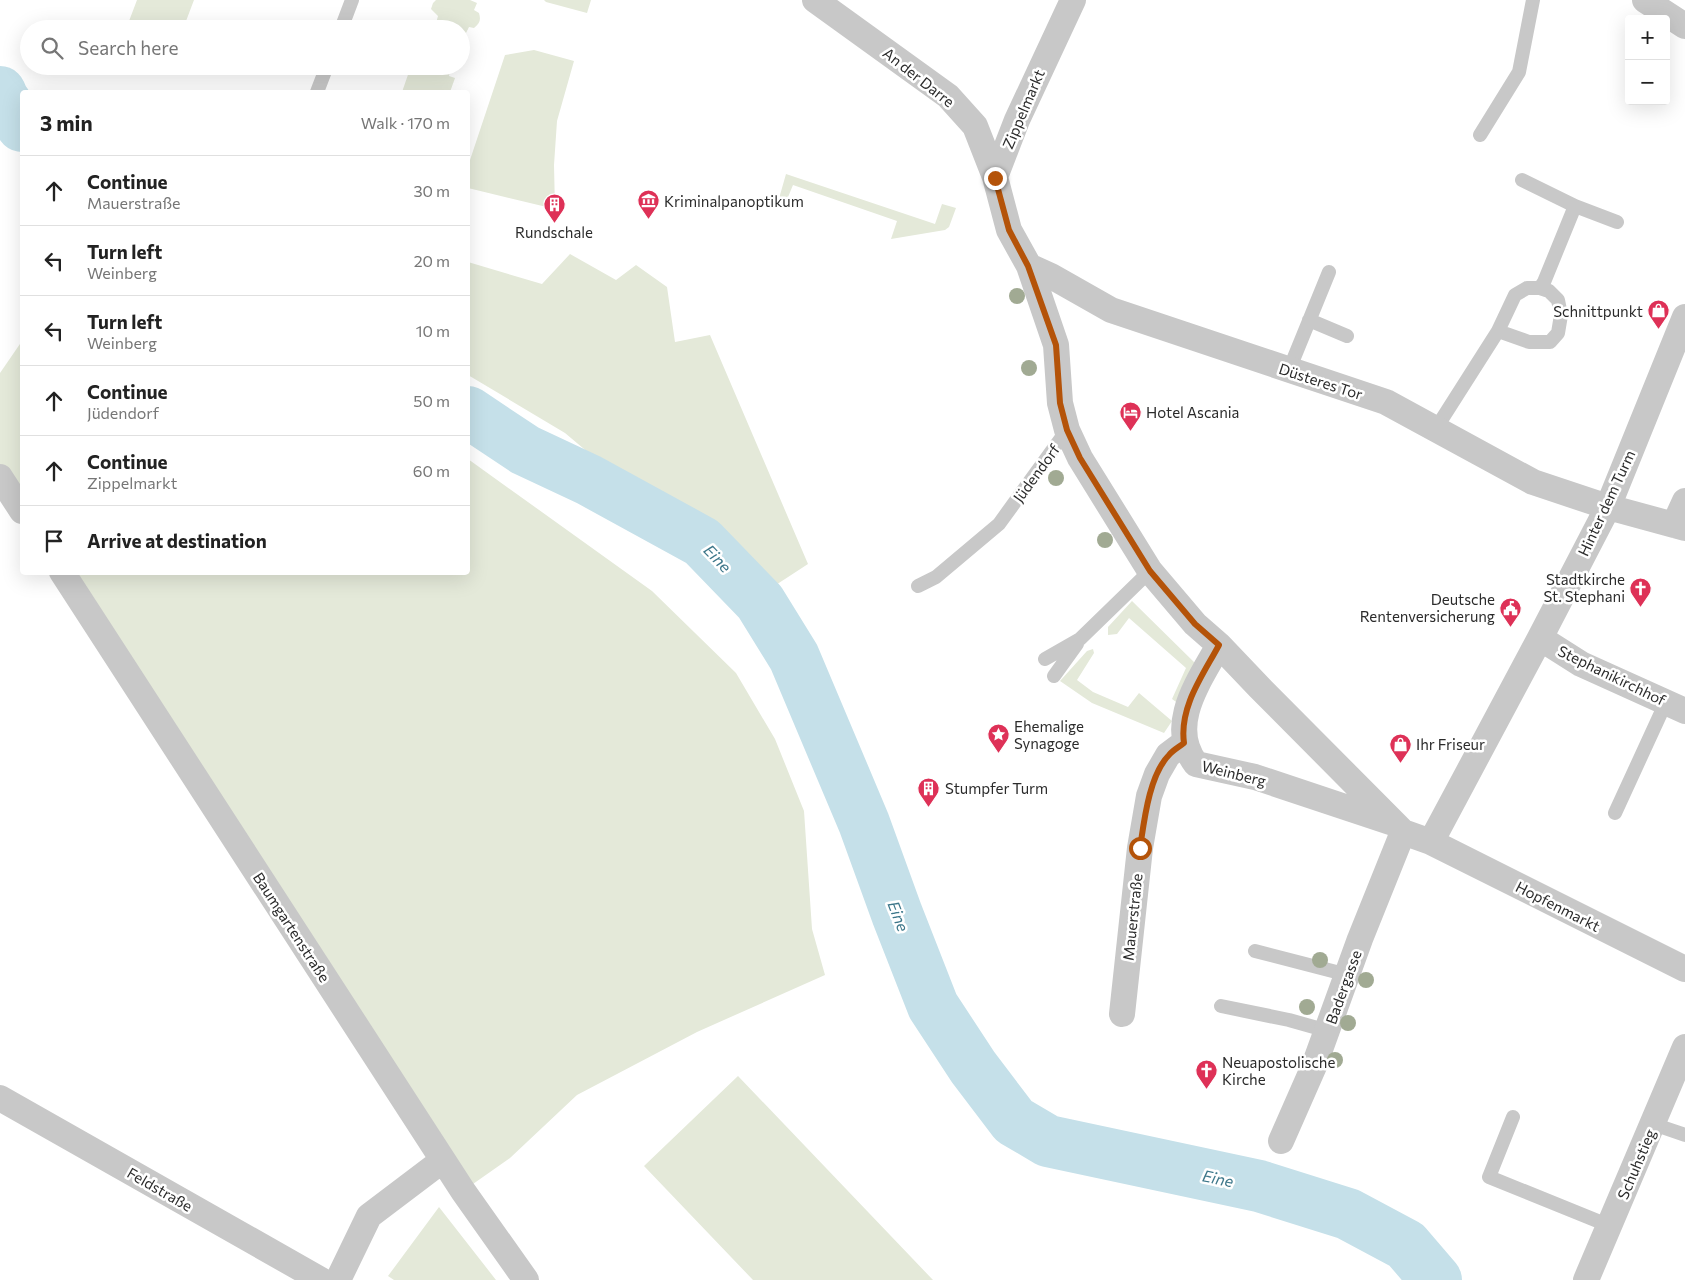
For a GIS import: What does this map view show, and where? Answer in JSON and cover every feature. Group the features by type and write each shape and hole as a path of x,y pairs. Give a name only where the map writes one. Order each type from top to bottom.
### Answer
{"street":[{"name":"An der Darre","path":"816,0 948,96 975,126 995,178"},
{"path":"1645,0 1685,26"},
{"name":"Zippelmarkt","path":"995,178 1017,120 1068,10"},
{"path":"995,178 1009,230 1028,266 1056,345 1060,403 1067,430"},
{"name":"Düsteres Tor","path":"1028,266 1051,276 1111,310 1386,402 1434,430 1533,482 1608,508"},
{"name":"Hinter dem Turm","path":"1431,842 1608,508 1685,318"},
{"name":"Jüdendorf","path":"1067,430 1080,458 1150,571 1195,624"},
{"path":"0,477 20,508"},
{"path":"1608,508 1679,527 1685,501"},
{"name":"Baumgartenstraße","path":"64,575 463,1191 526,1280"},
{"name":"Weinberg","path":"1195,624 1219,645 1258,687 1399,828"},
{"name":"Stephanikirchhof","path":"1540,638 1582,664 1675,706"},
{"path":"1184,743 1184,722 1191,697 1219,645"},
{"name":"Weinberg","path":"1184,743 1190,757 1196,764 1255,777 1399,828 1431,842"},
{"name":"Mauerstraße","path":"1122,1014 1140,848 1149,796 1157,774 1168,755 1184,743"},
{"name":"Badergasse","path":"1281,1141 1328,1031 1399,828"},
{"name":"Hopfenmarkt","path":"1431,842 1685,969"},
{"name":"Schuhstieg","path":"1586,1280 1685,1047"},
{"name":"Feldstraße","path":"0,1098 338,1278"},
{"path":"338,1278 369,1216 444,1160"}],"lane":[{"path":"344,20 352,0"},
{"path":"1480,135 1519,72 1533,0"},
{"path":"318,90 324,75"},
{"path":"1522,180 1575,206 1617,222"},
{"path":"1540,288 1575,206"},
{"path":"1288,370 1329,272"},
{"path":"1434,430 1498,331 1515,295 1527,288 1540,288 1549,291 1558,300 1561,315 1558,333 1550,342 1529,342 1498,331"},
{"path":"1309,320 1347,336"},
{"name":"Jüdendorf","path":"918,586 936,577 998,524 1067,430"},
{"path":"1054,676 1080,639 1150,571"},
{"path":"1045,659 1080,639"},
{"path":"1615,813 1675,706"},
{"path":"1255,950 1348,975"},
{"path":"1221,1006 1289,1020 1328,1031"},
{"path":"1513,1117 1489,1177 1610,1226"},
{"path":"1652,1124 1685,1135"}],"green space":[{"path":"137,0 194,0 186,20 129,20"},
{"path":"436,0 470,0 477,3 474,10 479,13 479,23 474,28 470,27 470,20 437,20 438,16 431,9"},
{"path":"544,0 591,0 587,13"},
{"path":"534,50 574,61 557,121 554,165 555,209 470,188 470,160 505,55"},
{"path":"408,75 449,75 455,78 451,90 403,90"},
{"path":"786,174 935,224 942,204 956,208 949,227 945,230 891,239 897,221 793,185 786,202 780,200"},
{"path":"570,254 616,280 636,265 667,287 675,342 710,335 808,564 759,596 565,433 470,376 470,263 542,284"},
{"path":"20,344 20,508 0,477 0,373"},
{"path":"470,460 652,591 736,673 775,739 804,811 812,929 825,975 697,1032 577,1095 510,1158 463,1191 63,575 470,575"},
{"path":"1132,601 1196,664 1179,704 1172,699 1186,668 1129,618 1117,634 1108,635 1108,627"},
{"path":"1093,649 1094,653 1077,680 1093,692 1128,707 1139,693 1172,721 1164,733 1092,703 1060,681 1087,651"},
{"path":"738,1076 933,1280 753,1280 644,1166"},
{"path":"439,1207 496,1280 394,1280 388,1276"}],"waterway":[{"name":"Eine","path":"0,92 20,123"},
{"name":"Eine","path":"470,413 525,450 589,480 702,542 760,602 794,657 864,823 933,1006 973,1067 1014,1121 1048,1141 1259,1186 1348,1214 1406,1245 1436,1280"}],"place":[{"name":"Kriminalpanoptikum","path":"648,220"},
{"name":"Rundschale","path":"554,223"},
{"name":"Schnittpunkt","path":"1659,330"},
{"name":"Hotel Ascania","path":"1130,431"},
{"name":"Stadtkirche St. Stephani","path":"1641,607"},
{"name":"Deutsche Rentenversicherung","path":"1511,627"},
{"name":"Ehemalige Synagoge","path":"998,754"},
{"name":"Ihr Friseur","path":"1400,763"},
{"name":"Stumpfer Turm","path":"929,807"},
{"name":"Neuapostolische Kirche","path":"1206,1090"}],"route":[{"path":"995,178 1009,230 1028,266 1056,345 1060,403 1067,430 1080,458 1150,571 1195,624 1219,645 1191,697 1184,722 1184,743 1168,755 1157,774 1149,796 1140,848"}]}
